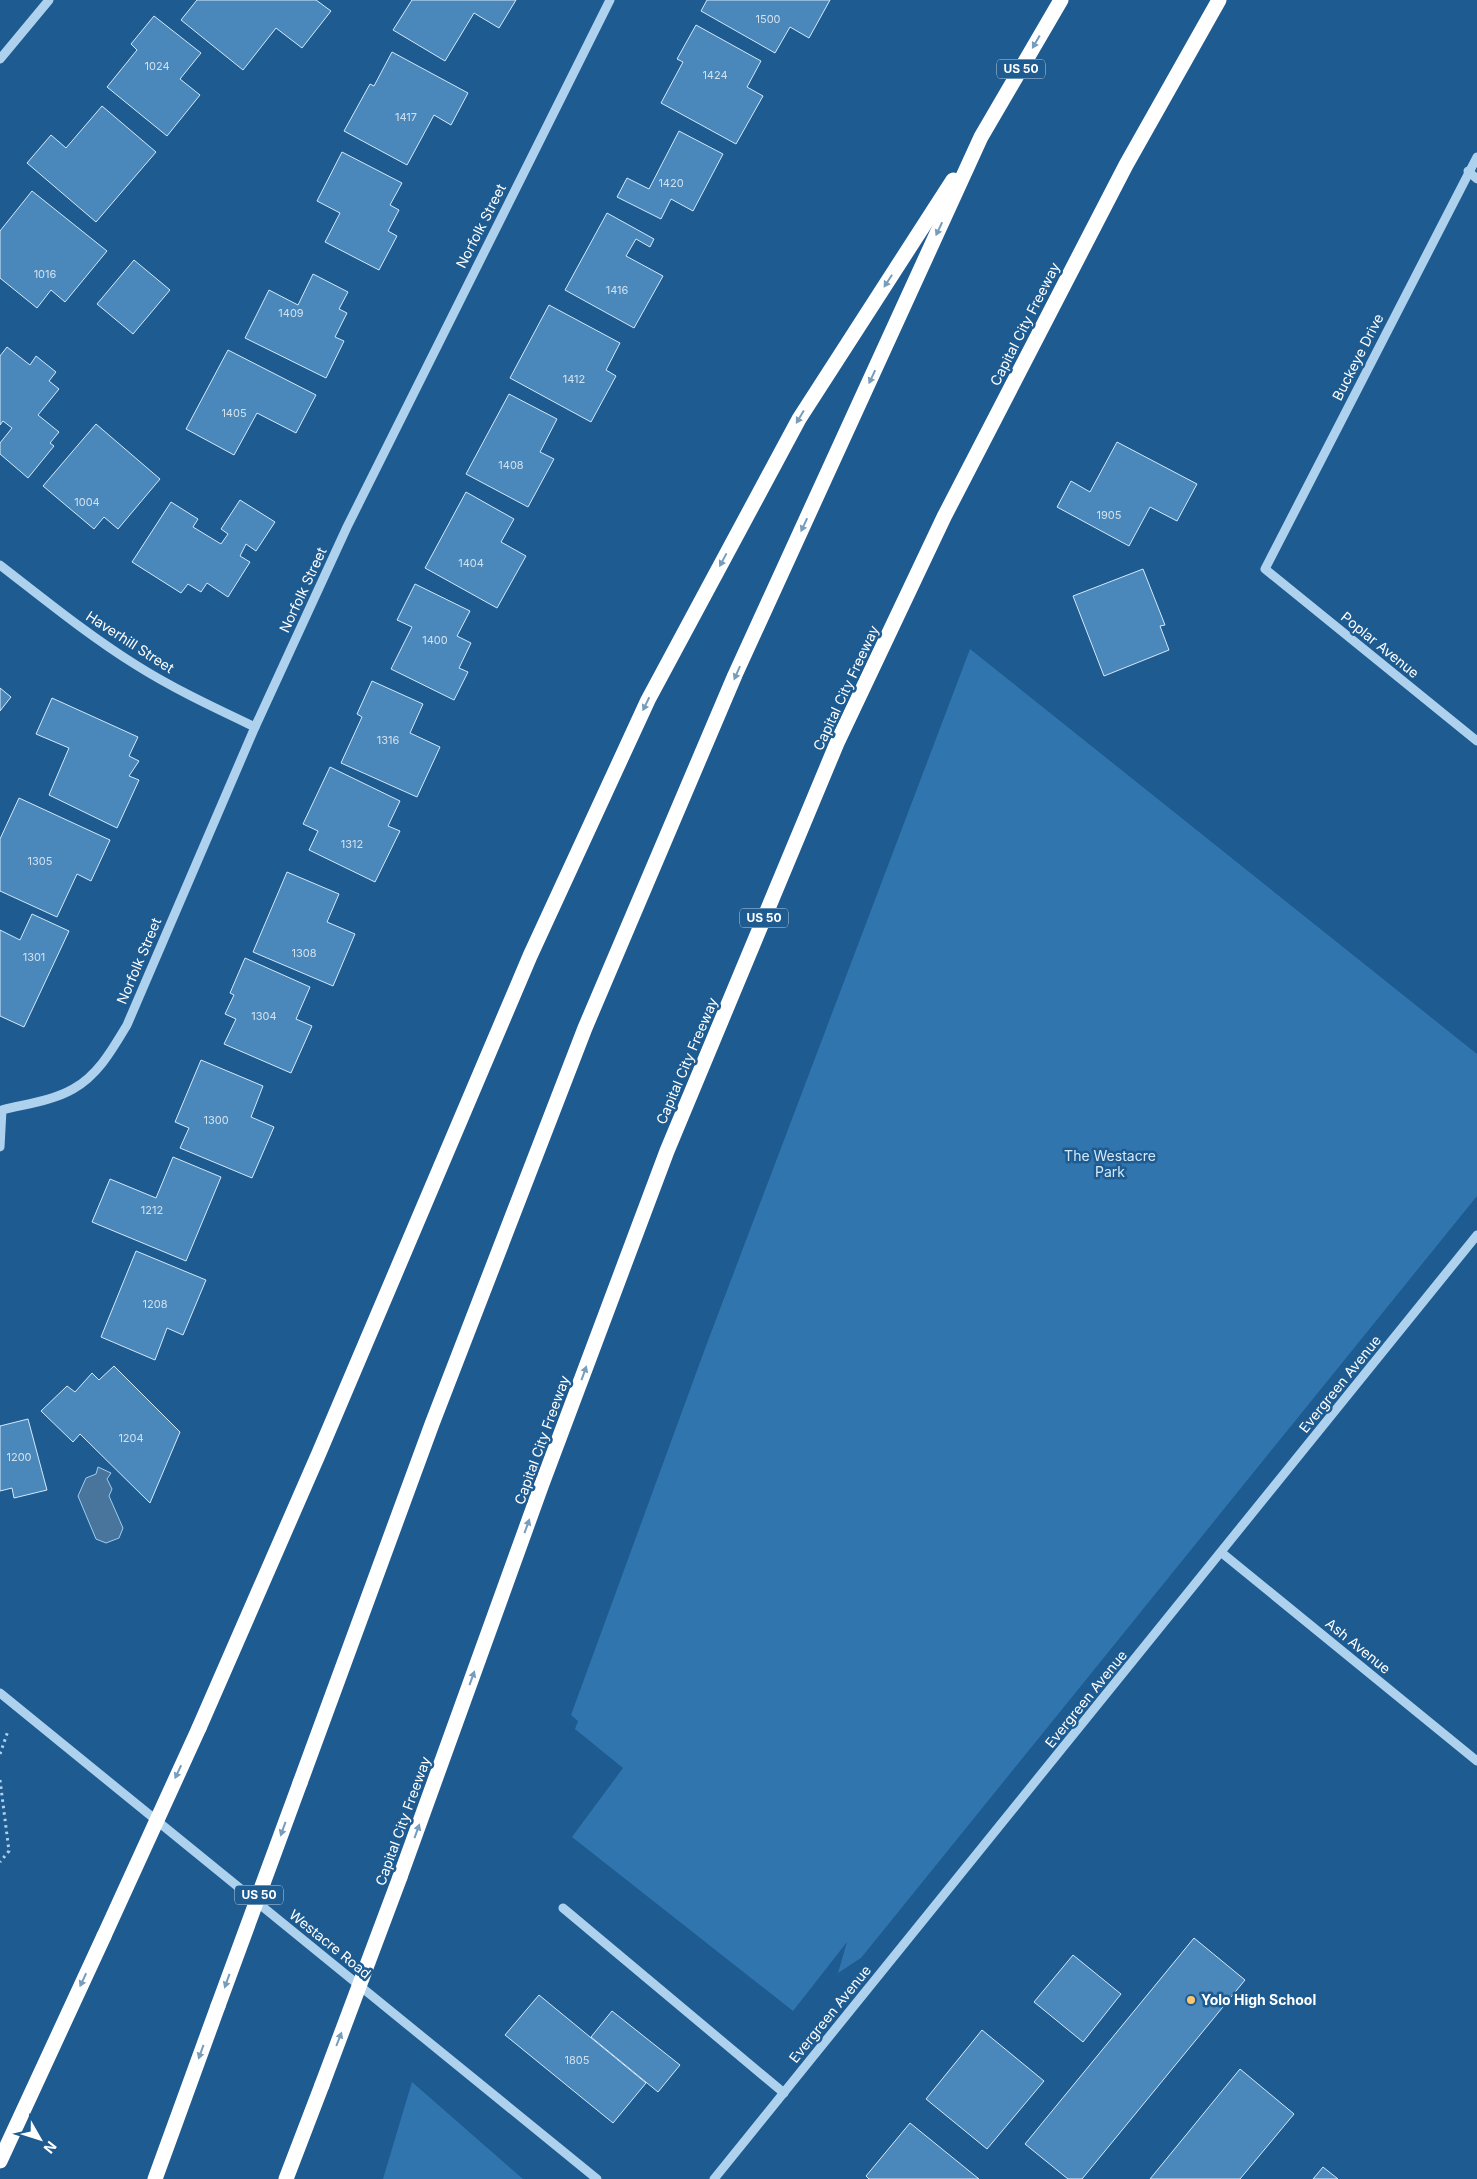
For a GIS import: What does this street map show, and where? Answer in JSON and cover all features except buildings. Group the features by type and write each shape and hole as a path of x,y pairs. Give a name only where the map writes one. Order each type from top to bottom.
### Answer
{"highway":[{"name":"US 50","path":"155,2179 428,1433 585,1028 740,666 981,137 1061,0"},
{"name":"Capital City Freeway","path":"286,2179 400,1877 542,1484 667,1151 837,743 944,517 1126,165 1219,0"},
{"path":"0,2161 198,1728 319,1453 530,956 648,700 799,419 981,137"},
{"path":"294,2179 322,2085"}],"street":[{"path":"0,59 49,0"},
{"name":"Norfolk Street","path":"0,1147 1,1110 51,1098 72,1090 90,1076 109,1055 127,1025 255,727 347,527 610,0"},
{"name":"Buckeye Drive","path":"1265,570 1477,157"},
{"path":"1468,172 1477,179"},
{"name":"Haverhill Street","path":"0,565 97,640 136,666 178,690 255,727"},
{"name":"Poplar Avenue","path":"1265,570 1477,741"},
{"name":"Evergreen Avenue","path":"714,2179 1222,1553 1477,1235"},
{"name":"Ash Avenue","path":"1222,1553 1477,1761"},
{"name":"Westacre Road","path":"0,1693 597,2179"},
{"path":"563,1908 784,2093"}],"path":[{"path":"0,1780 9,1851 0,1862"}],"green space":[{"name":"The Westacre Park","path":"970,649 1477,1054 1477,1196 861,1958 838,1973 847,1942 793,2011 572,1837 623,1768 575,1729 578,1721 571,1715 706,1346"},
{"path":"412,2082 523,2179 383,2179"}],"shaded area":[{"path":"98,1467 111,1473 107,1479 112,1489 109,1496 123,1528 119,1538 106,1543 96,1539 78,1496 86,1478 96,1474"}],"place":[{"name":"Yolo High School","path":"1191,2000"}]}
